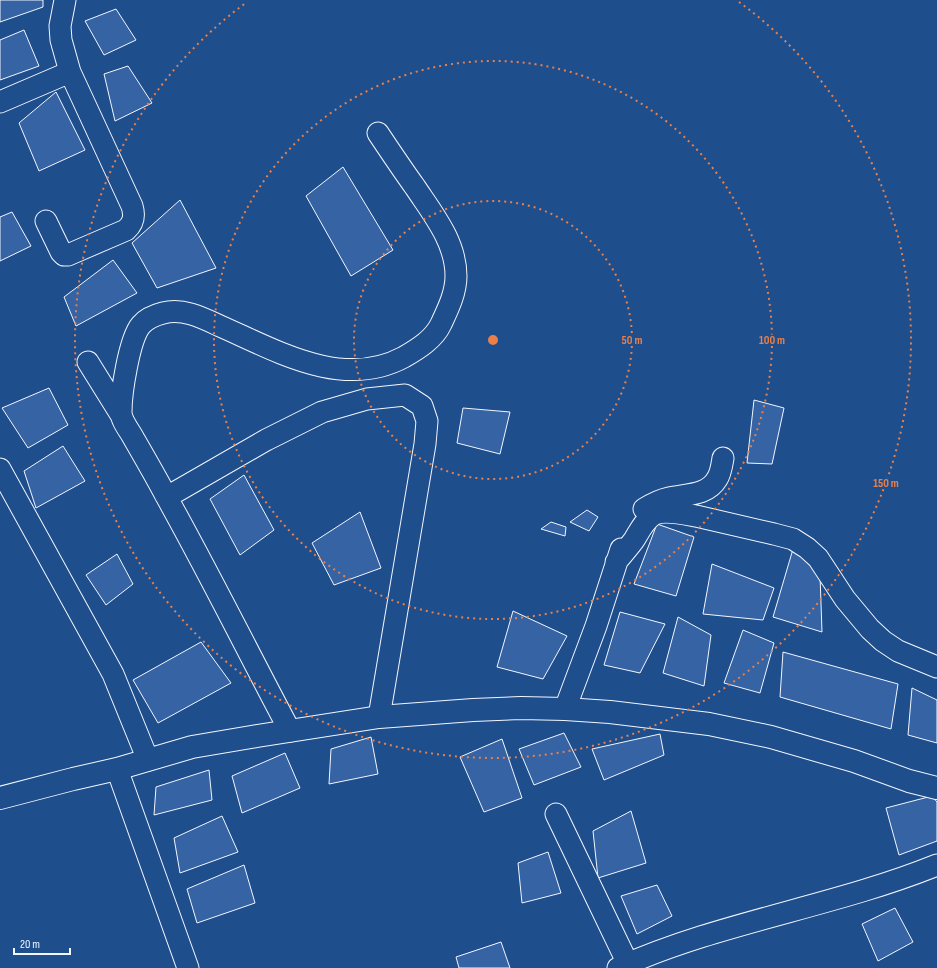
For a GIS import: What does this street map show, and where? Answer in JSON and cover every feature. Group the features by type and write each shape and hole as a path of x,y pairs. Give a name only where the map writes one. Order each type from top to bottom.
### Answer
{"main road":[{"path":"0,798 117,769 192,747 379,717 521,708 564,709 646,716 708,724 770,737 854,761 909,781 937,788"}],"street":[{"path":"46,221 61,252 64,255 68,255 126,230 131,226 134,220 132,206 70,72 61,40 60,26 65,0"},
{"path":"0,102 70,72"},
{"path":"121,415 124,383 134,340 141,325 150,318 160,314 175,311 196,316 277,352 334,369 372,369 384,366 416,350 438,330 450,304 456,278 455,263 446,236 436,218 378,133"},
{"path":"88,362 121,415 167,497 290,731"},
{"path":"167,497 266,440 322,412 367,399 405,395 422,406 427,421 425,444 379,717"},
{"path":"564,709 596,626 616,562 633,519 640,511 653,503 687,496 708,489 717,479 724,458"},
{"path":"0,469 113,674 148,760"},
{"path":"616,562 634,540 641,527 653,515 660,513 682,513 793,539 807,548 818,558 845,599 870,629 898,651 937,667"},
{"path":"117,769 188,968"},
{"path":"556,814 623,966 678,945 770,916 882,885 937,865"}],"building":[{"path":"0,0 43,0 43,7 0,22"},
{"path":"116,9 136,40 104,55 85,21"},
{"path":"24,30 39,66 0,80 0,40"},
{"path":"128,66 152,103 115,121 104,74"},
{"path":"56,92 85,150 39,171 19,123"},
{"path":"343,167 393,250 351,276 306,196"},
{"path":"180,200 216,268 157,288 132,243"},
{"path":"12,212 31,246 0,261 0,217"},
{"path":"113,260 137,293 76,326 64,297"},
{"path":"49,388 68,425 28,448 2,408"},
{"path":"754,400 784,408 772,464 747,463"},
{"path":"463,408 510,412 500,454 457,443"},
{"path":"63,446 85,481 36,508 24,471"},
{"path":"244,475 274,530 240,555 210,499"},
{"path":"587,510 598,517 589,531 570,522"},
{"path":"360,512 381,568 334,585 312,543"},
{"path":"551,522 566,527 565,536 541,529"},
{"path":"657,524 694,537 676,596 634,584"},
{"path":"793,549 820,575 822,632 773,617"},
{"path":"117,554 133,584 106,605 86,575"},
{"path":"712,564 774,588 763,620 703,614"},
{"path":"513,611 567,636 543,679 497,667"},
{"path":"620,612 665,624 640,673 604,665"},
{"path":"678,617 711,635 704,686 663,673"},
{"path":"743,630 774,643 760,693 724,683"},
{"path":"201,642 231,683 158,723 133,680"},
{"path":"783,652 898,684 891,729 780,697"},
{"path":"912,688 937,700 937,743 908,735"},
{"path":"564,733 581,767 534,785 519,749"},
{"path":"660,734 664,755 604,780 592,749"},
{"path":"371,737 378,774 329,784 331,749"},
{"path":"502,739 522,798 484,812 460,757"},
{"path":"285,753 300,788 242,813 232,776"},
{"path":"209,770 212,800 154,815 156,787"},
{"path":"932,796 937,802 937,841 899,855 886,808"},
{"path":"631,811 646,863 598,878 593,831"},
{"path":"222,816 238,852 180,873 174,838"},
{"path":"548,852 561,893 522,903 518,863"},
{"path":"244,865 255,903 197,923 187,889"},
{"path":"657,885 672,916 637,934 621,896"},
{"path":"895,908 913,942 878,961 862,924"},
{"path":"501,942 510,968 459,968 456,957"}]}
